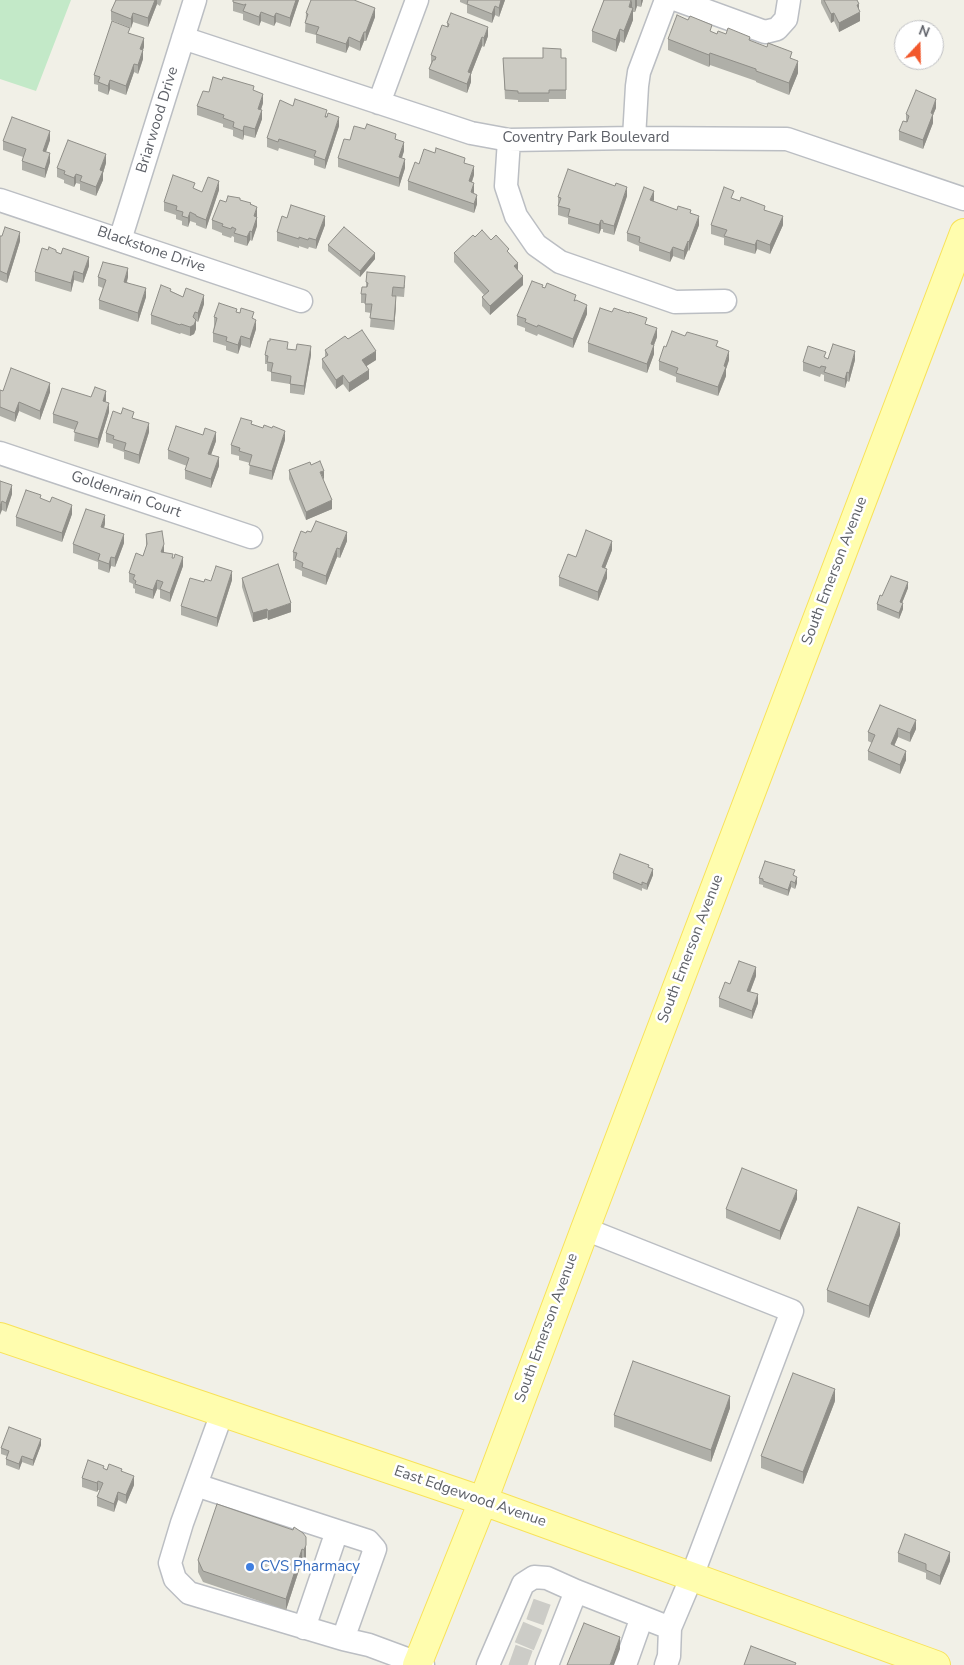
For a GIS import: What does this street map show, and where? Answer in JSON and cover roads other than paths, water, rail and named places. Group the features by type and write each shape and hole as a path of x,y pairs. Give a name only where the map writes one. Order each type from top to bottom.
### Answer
{"main road":[{"name":"South Emerson Avenue","path":"420,1664 964,233"},
{"name":"East Edgewood Avenue","path":"0,1338 483,1501 692,1576 896,1658 936,1665"}],"street":[{"name":"Briarwood Drive","path":"120,240 195,0"},
{"path":"379,102 417,0"},
{"path":"634,138 639,72 666,0"},
{"path":"677,0 765,32 777,29 786,19 789,0"},
{"name":"Coventry Park Boulevard","path":"183,38 471,133 508,140 634,138 787,139 964,199"},
{"path":"508,140 506,186 516,216 536,245 560,262 675,302 725,301"},
{"name":"Blackstone Drive","path":"0,200 301,301"},
{"name":"Goldenrain Court","path":"0,453 251,537"},
{"path":"585,1228 792,1311 692,1576 670,1628 669,1656 666,1665"},
{"path":"222,1413 182,1523 170,1562 174,1580 189,1593 304,1628 368,1645 420,1664"},
{"path":"196,1485 368,1541 375,1549 343,1639"},
{"path":"304,1628 337,1531"},
{"path":"539,1612 523,1584 534,1577 547,1578 670,1628"},
{"path":"523,1650 539,1612 576,1591"},
{"path":"523,1650 539,1612"},
{"path":"625,1665 642,1617"}],"tunnel":[{"path":"530,1609 547,1615"},
{"path":"519,1632 538,1640"},
{"path":"512,1655 529,1661"}],"place":[{"name":"CVS Pharmacy","path":"250,1567"}]}
